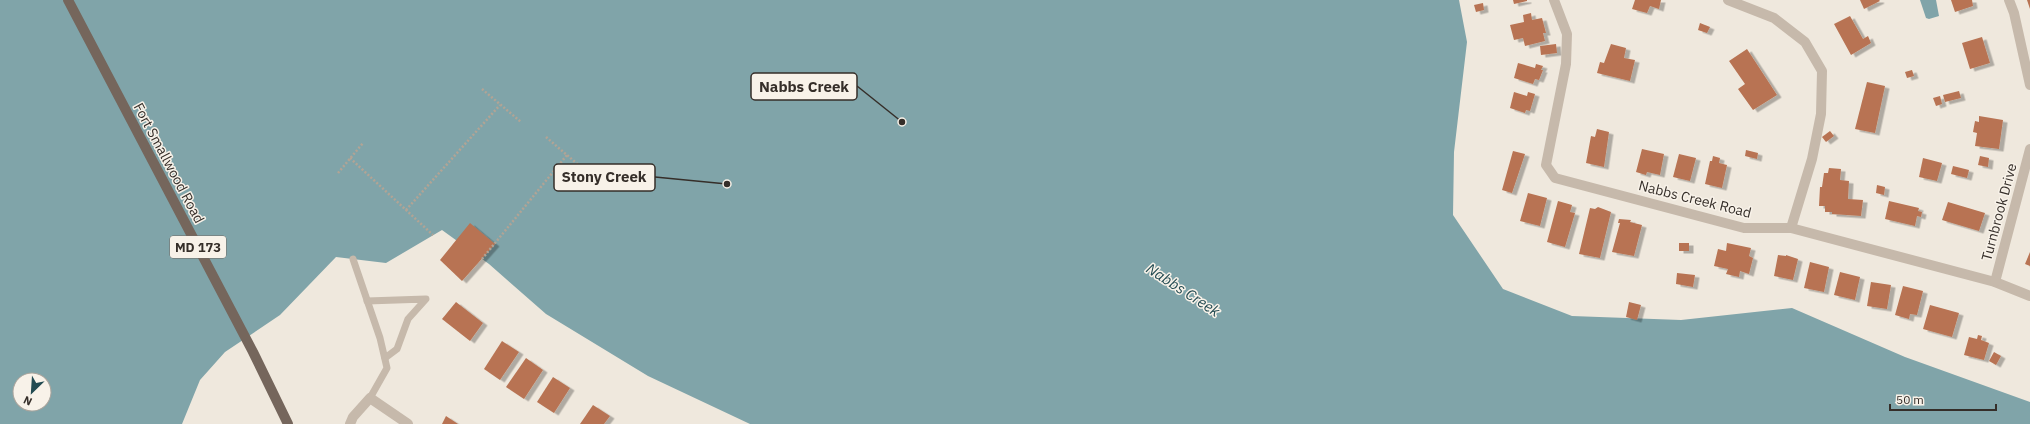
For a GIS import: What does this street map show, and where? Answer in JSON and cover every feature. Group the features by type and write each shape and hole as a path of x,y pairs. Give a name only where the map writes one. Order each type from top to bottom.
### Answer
{"main road":[{"name":"Fort Smallwood Road","path":"68,0 253,352 288,424"}],"street":[{"name":"Nabbs Creek Road","path":"1554,0 1567,34 1566,64 1546,165 1555,178 1744,228 1791,228 1995,282 2030,296"},
{"path":"1728,0 1774,18 1805,42 1822,71 1821,114 1812,159 1791,228"},
{"path":"2009,0 2014,13 2030,85"},
{"name":"Turnbrook Drive","path":"1995,282 2030,149"},
{"path":"350,424 353,417 370,398 408,424"}],"lane":[{"path":"353,259 388,368 370,398"},
{"path":"367,301 426,299 408,319 397,349 385,358"}],"path":[{"path":"482,89 521,122"},
{"path":"406,210 500,105"},
{"path":"546,137 589,174"},
{"path":"338,173 362,143"},
{"path":"482,259 568,155"},
{"path":"350,158 433,235"}],"water":[{"path":"0,0 1459,0 1467,42 1454,152 1453,215 1503,289 1572,316 1681,320 1792,308 1905,357 2030,402 2030,424 750,424 648,376 546,314 489,264 442,230 386,263 336,257 280,315 225,352 200,380 182,424 0,424"},
{"path":"1920,0 1936,0 1939,16 1929,19 1926,18"}],"building":[{"path":"1513,0 1527,0 1527,1 1514,4"},
{"path":"1635,0 1661,0 1659,9 1650,6 1647,13 1632,9"},
{"path":"1860,0 1879,0 1880,1 1864,9"},
{"path":"1951,0 1972,0 1973,6 1955,12"},
{"path":"2027,0 2030,0 2030,9"},
{"path":"1483,3 1484,10 1476,12 1474,5"},
{"path":"1531,13 1532,20 1542,18 1546,33 1543,33 1545,41 1525,46 1523,38 1514,40 1510,25 1524,22 1523,15"},
{"path":"1850,16 1863,39 1868,36 1871,43 1851,55 1834,24"},
{"path":"1700,23 1710,27 1707,33 1698,30"},
{"path":"1982,37 1990,63 1970,69 1962,43"},
{"path":"1556,44 1557,53 1541,55 1540,46"},
{"path":"1611,44 1626,48 1624,58 1635,60 1630,81 1597,73 1600,62 1604,63"},
{"path":"1747,49 1777,95 1753,110 1738,89 1745,84 1729,61"},
{"path":"1518,63 1535,68 1536,64 1543,66 1539,80 1535,79 1533,84 1514,78"},
{"path":"1912,70 1914,76 1907,78 1905,72"},
{"path":"1867,82 1885,86 1875,133 1855,129"},
{"path":"1959,91 1961,98 1945,102 1943,95"},
{"path":"1514,92 1527,96 1528,92 1535,94 1530,111 1526,110 1525,113 1510,108"},
{"path":"1940,96 1942,104 1936,106 1933,98"},
{"path":"1979,116 2003,120 1999,149 1975,146 1977,133 1973,132 1975,121 1979,122"},
{"path":"1597,129 1609,132 1604,167 1586,163 1591,136 1595,137"},
{"path":"1830,131 1834,136 1826,142 1822,137"},
{"path":"1642,149 1664,154 1660,175 1647,172 1646,175 1636,172"},
{"path":"1746,150 1758,153 1757,159 1745,156"},
{"path":"1513,151 1525,154 1512,193 1502,190"},
{"path":"1679,154 1696,158 1690,181 1673,177"},
{"path":"1713,156 1720,158 1719,163 1727,165 1722,188 1705,184 1710,161 1712,161"},
{"path":"1980,156 1989,158 1988,167 1978,165"},
{"path":"1923,158 1942,163 1937,181 1919,177"},
{"path":"1953,166 1969,170 1967,178 1951,174"},
{"path":"1829,168 1841,169 1840,180 1849,181 1848,199 1863,200 1861,216 1832,214 1832,212 1825,212 1825,206 1819,206 1820,187 1822,187 1824,173 1828,173"},
{"path":"1877,185 1885,187 1884,195 1876,193"},
{"path":"1528,193 1547,198 1540,226 1520,221"},
{"path":"1558,201 1572,205 1570,212 1575,213 1565,247 1547,242"},
{"path":"1889,201 1919,208 1918,211 1922,212 1921,217 1917,216 1915,226 1885,219"},
{"path":"1948,202 1985,213 1979,231 1942,220"},
{"path":"1598,207 1611,212 1600,258 1579,254 1590,208 1595,209"},
{"path":"1619,219 1631,220 1630,222 1642,225 1634,256 1612,252 1620,223 1618,223"},
{"path":"470,223 495,244 462,281 440,260"},
{"path":"1679,243 1689,243 1689,251 1679,251"},
{"path":"1727,243 1751,248 1749,256 1753,258 1749,274 1740,271 1739,277 1726,274 1728,269 1714,266 1718,249 1726,251"},
{"path":"2030,252 2030,266 2025,264"},
{"path":"1778,255 1786,255 1798,259 1793,280 1774,276"},
{"path":"1810,262 1829,267 1824,292 1804,288"},
{"path":"1840,272 1860,277 1855,300 1834,295"},
{"path":"1677,273 1695,275 1693,287 1676,284"},
{"path":"1871,282 1891,285 1887,309 1867,306"},
{"path":"1903,286 1923,291 1917,315 1910,314 1909,319 1895,315"},
{"path":"456,302 483,323 470,341 442,319"},
{"path":"1629,302 1641,305 1637,320 1626,317"},
{"path":"1930,305 1959,313 1952,337 1923,329"},
{"path":"1978,335 1982,336 1981,340 1989,343 1984,360 1964,355 1969,337 1977,339"},
{"path":"502,341 519,352 500,380 484,369"},
{"path":"1994,352 2001,356 1996,365 1989,361"},
{"path":"526,358 543,370 524,399 506,387"},
{"path":"553,377 570,388 554,413 537,402"},
{"path":"593,405 610,416 604,424 580,424"},
{"path":"446,416 458,424 442,424"}],"place":[{"name":"Nabbs Creek","path":"902,122"},
{"name":"Stony Creek","path":"727,184"}]}
